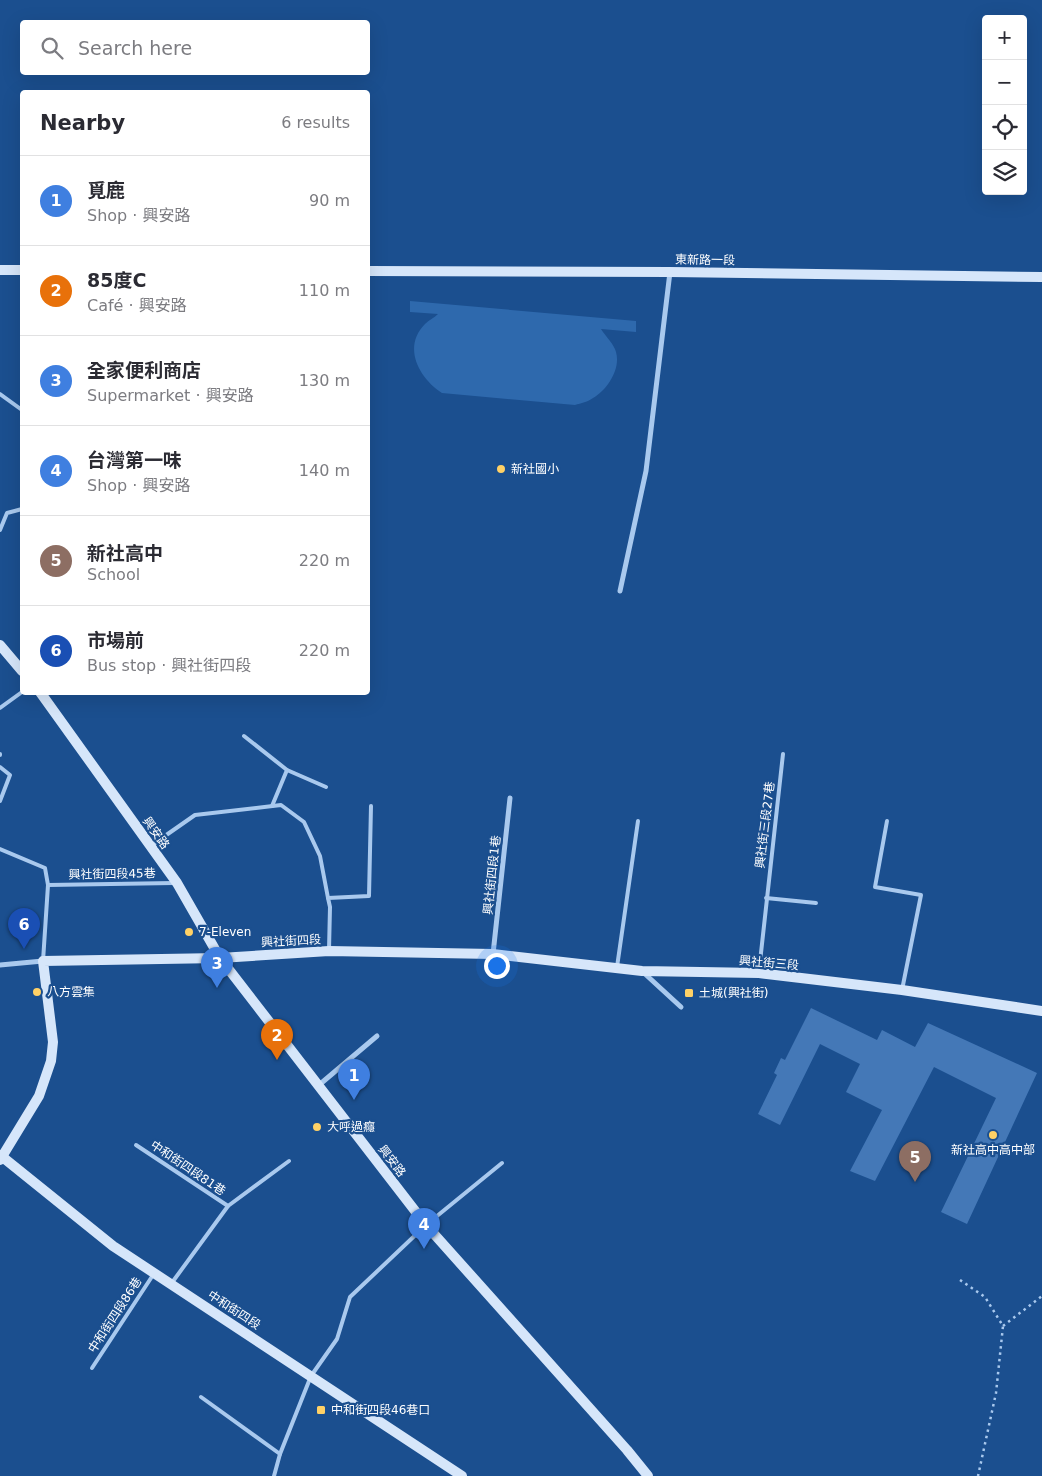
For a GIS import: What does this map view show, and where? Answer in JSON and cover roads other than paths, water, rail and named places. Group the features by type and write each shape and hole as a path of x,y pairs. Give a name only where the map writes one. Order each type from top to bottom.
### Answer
{"street":[{"path":"0,270 20,270"},
{"name":"東新路一段","path":"370,271 670,272 1042,277"},
{"path":"620,591 646,471 670,272"},
{"path":"0,645 20,669"},
{"name":"興安路","path":"42,695 177,883 220,958 426,1226 627,1450 648,1476"},
{"name":"興社街四段1巷","path":"493,954 510,798"},
{"name":"興社街四段","path":"0,965 43,960 220,958 329,951 493,954"},
{"name":"興社街三段","path":"493,954 642,971 759,973 902,990 1042,1011"},
{"path":"1,1157 39,1096 51,1061 53,1042 43,960"},
{"path":"642,971 681,1007"},
{"path":"318,1086 377,1036"},
{"name":"中和街四段","path":"1,1157 113,1246 462,1476"}],"lane":[{"path":"0,394 20,409"},
{"path":"0,530 7,513 20,510"},
{"path":"0,708 20,693"},
{"path":"244,736 286,770 326,787"},
{"name":"興社街三段27巷","path":"759,973 783,754"},
{"path":"0,767 10,775 0,801"},
{"path":"272,806 286,770"},
{"path":"150,846 195,815 281,805 304,822 320,856 330,907 329,951"},
{"path":"328,898 369,896 371,806"},
{"path":"617,967 638,821"},
{"path":"887,821 875,887 921,895 902,990"},
{"path":"0,849 45,868 48,885 43,960"},
{"name":"興社街四段45巷","path":"48,885 177,883"},
{"path":"766,898 816,903"},
{"name":"中和街四段81巷","path":"136,1145 228,1206"},
{"path":"171,1284 228,1206 289,1161"},
{"path":"274,1476 280,1454 311,1376 337,1339 350,1297 426,1226 502,1163"},
{"name":"中和街四段86巷","path":"92,1368 154,1273"},
{"path":"201,1397 280,1454"}],"place":[{"name":"新社國小","path":"501,469"},
{"name":"7-Eleven","path":"189,932"},
{"name":"市場前","path":"24,949"},
{"name":"全家便利商店","path":"217,988"},
{"name":"八方雲集","path":"37,992"},
{"name":"土城(興社街)","path":"689,993"},
{"name":"85度C","path":"277,1060"},
{"name":"覓鹿","path":"354,1100"},
{"name":"大呼過癮","path":"317,1127"},
{"name":"新社高中高中部","path":"993,1135"},
{"name":"新社高中","path":"915,1182"},
{"name":"台灣第一味","path":"424,1249"},
{"name":"中和街四段46巷口","path":"321,1410"}]}
